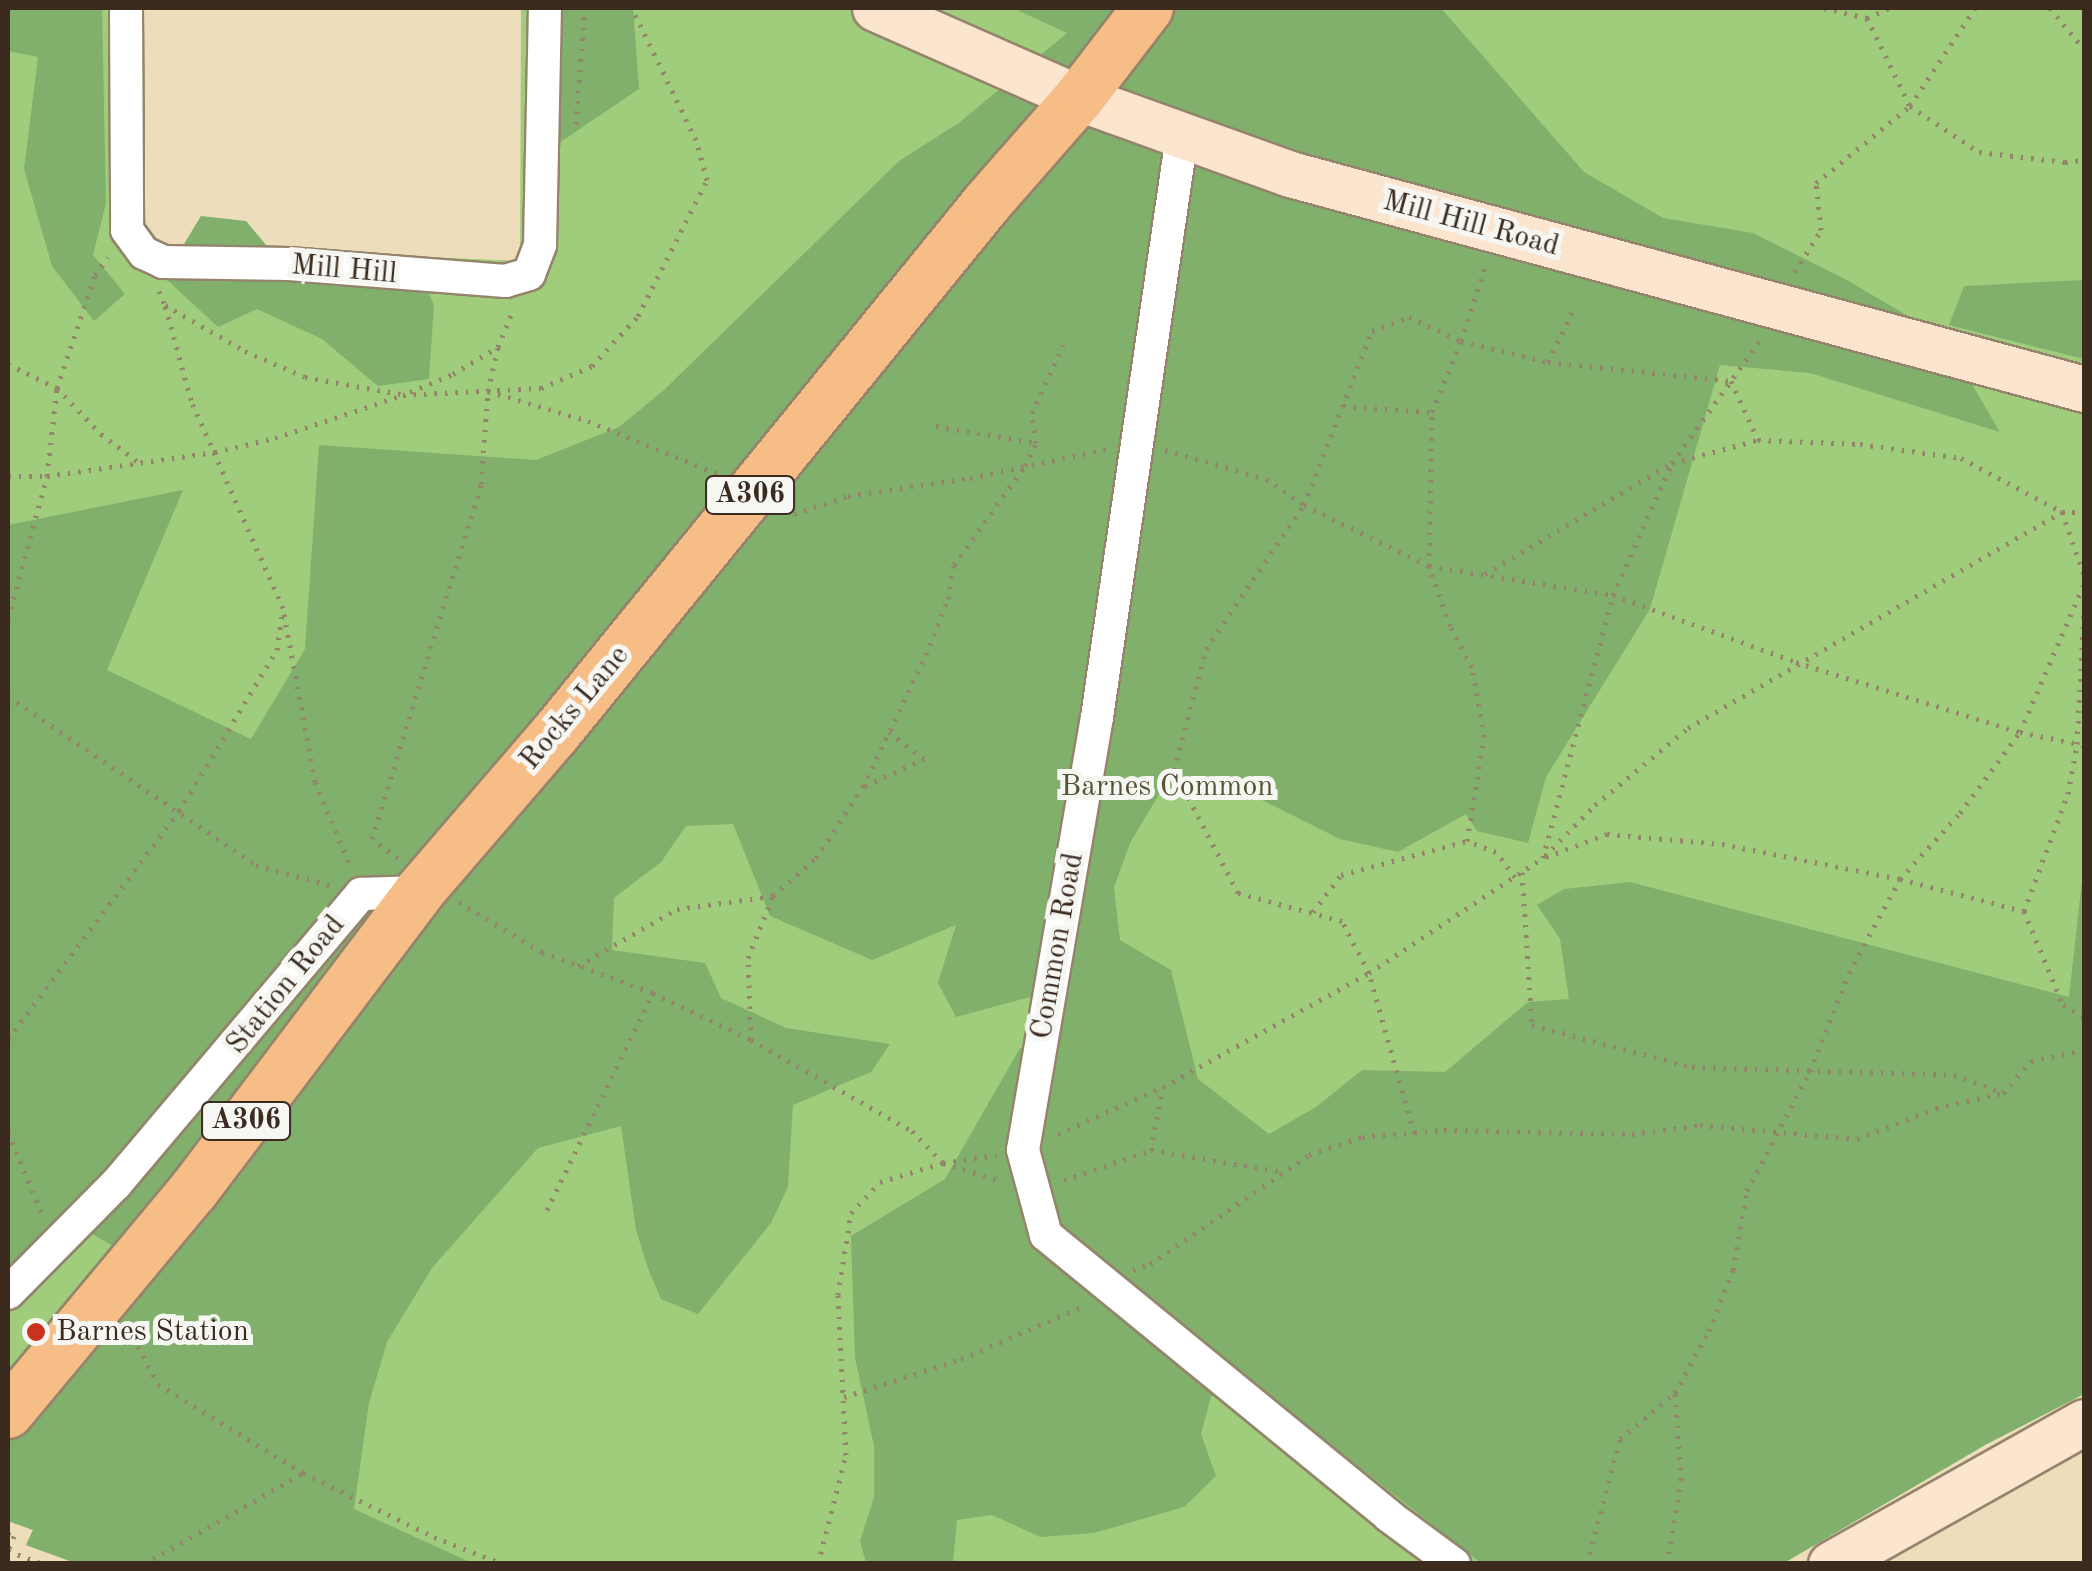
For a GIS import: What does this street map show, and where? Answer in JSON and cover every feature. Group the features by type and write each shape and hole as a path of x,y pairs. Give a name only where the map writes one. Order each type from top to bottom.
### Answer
{"main road":[{"name":"Mill Hill Road","path":"875,8 1079,98 1290,174 1497,233 2084,388"},
{"name":"Rocks Lane","path":"8,1413 194,1190 424,886 554,734 987,203 1079,98 1148,8"},
{"path":"1832,1564 2084,1422"}],"street":[{"path":"126,8 127,230"},
{"name":"Mill Hill","path":"127,230 133,243 162,262 289,264 487,280 529,274 540,244 545,8"},
{"name":"Common Road","path":"1182,136 1097,717 1023,1150 1046,1235 1388,1516 1454,1564"},
{"name":"Station Road","path":"8,1293 116,1184 201,1088 361,894 424,886"}],"path":[{"path":"8,476 47,476 215,452 275,438 402,394 541,388 592,366 638,316 707,180 696,140 632,8"},
{"path":"1824,8 1867,18 1889,8"},
{"path":"1544,858 1613,595 1672,463 1784,306 1792,276 1821,230 1816,183 1910,106 1976,8"},
{"path":"2050,8 2084,49"},
{"path":"1867,18 1910,106 1979,152 2065,162 2084,160"},
{"path":"8,619 47,476 57,388 95,274 127,230"},
{"path":"1467,841 1484,738 1472,666 1450,626 1430,566 1432,412 1497,233"},
{"path":"165,305 190,400 283,608 315,782 361,894"},
{"path":"1548,362 1575,307"},
{"path":"1414,1133 1369,974 1342,921 1238,893 1174,770 1206,649 1304,505 1372,331 1409,318 1461,340 1548,362 1731,381"},
{"path":"751,1040 748,958 773,896 816,858 863,787 948,599 954,565 998,510 1036,443 1032,413 1063,346"},
{"path":"498,347 488,391 480,484 372,839 424,886 542,952 652,993 751,1040 912,1131 943,1163 1034,1191 1152,1150 1282,1172"},
{"path":"8,364 57,388 102,434 138,462"},
{"path":"1731,381 1758,440"},
{"path":"1344,406 1432,412"},
{"path":"936,426 1036,443"},
{"path":"1483,576 1520,558 1672,463 1758,440 1860,444 1960,458 2062,512 2084,512"},
{"path":"1137,442 1266,479 1304,505 1430,566 1613,595 1796,662 2020,732 2081,744"},
{"path":"2062,512 2084,576"},
{"path":"1544,858 1595,805 1688,728 1796,662 2062,512"},
{"path":"1587,1564 1620,1439 1676,1393 1709,1331 1733,1270 1747,1191 1810,1071 1849,972 1900,879 1960,813 2020,732 2084,584"},
{"path":"8,1039 179,811 277,650 283,608"},
{"path":"2084,610 2081,744 2068,794 2024,910 2064,1005 2084,1017"},
{"path":"8,696 256,865 361,894"},
{"path":"863,787 924,758 890,732"},
{"path":"818,1564 846,1456 838,1295 851,1214 880,1182 943,1163 1023,1150 1163,1087 1369,974 1544,858 1607,834 1722,844 1900,879 2024,910"},
{"path":"1312,913 1341,875 1467,841 1496,852 1514,877"},
{"path":"1522,872 1532,1025 1692,1067 1954,1075 2003,1093"},
{"path":"578,966 678,909 773,896"},
{"path":"547,1210 652,993"},
{"path":"844,1398 961,1358 1109,1286 1150,1264 1309,1155 1362,1137 1414,1133 1632,1134 1700,1126 1857,1139 1936,1108 2003,1093 2031,1060 2084,1050"},
{"path":"1152,1150 1163,1087"},
{"path":"8,1132 54,1243"},
{"path":"125,1323 158,1384 303,1473 434,1536 503,1564"},
{"path":"1667,1564 1681,1480 1676,1393"},
{"path":"144,1564 303,1473"},
{"path":"8,1534 14,1536 8,1551 44,1564"}],"green space":[{"name":"Barnes Common","path":"8,8 143,8 140,231 163,246 520,261 521,8 2084,8 2084,1394 1985,1445 1784,1563 78,1564 26,1545 33,1530 8,1521"},
{"path":"8,8 102,8 106,203 93,255 125,294 94,321 52,266 24,169 38,57 8,51"},
{"path":"560,8 633,8 639,89 559,143"},
{"name":"Barnes Common","path":"1013,8 1441,8 1584,172 1663,218 1753,233 1847,280 1945,338 2000,432 1810,373 1720,365 1650,609 1546,777 1528,843 1477,831 1466,814 1398,852 1340,839 1260,799 1215,800 1161,791 1130,843 1114,888 1120,940 1171,970 1198,1079 1269,1134 1316,1107 1362,1070 1445,1072 1528,1002 1569,999 1560,939 1537,905 1564,889 1630,882 2069,997 2084,862 2084,1394 1985,1445 1784,1563 1481,1563 1236,1370 1211,1397 1201,1434 1216,1476 1184,1507 1094,1533 1040,1537 992,1515 957,1520 953,1563 866,1563 860,1541 874,1497 874,1446 855,1358 851,1236 945,1179 1020,1048 1053,1053 1063,988 956,1017 938,983 956,925 872,960 770,916 733,824 686,826 661,862 614,898 612,950 705,963 721,998 786,1028 890,1044 871,1072 793,1105 788,1187 771,1223 698,1314 661,1299 649,1271 636,1230 621,1126 538,1148 432,1268 387,1342 369,1403 354,1509 472,1563 78,1564 26,1545 33,1530 8,1521 8,1443 152,1269 60,1215 8,1267 8,525 183,490 107,670 251,739 305,649 319,445 536,460 619,427 664,390 899,161 960,122 1067,33"},
{"path":"201,216 246,221 292,276 418,270 434,305 429,379 378,386 322,339 257,309 218,327 164,277"},
{"path":"2084,280 2084,359 1949,325 1964,286"}],"place":[{"name":"Barnes Station","path":"36,1332"}]}
